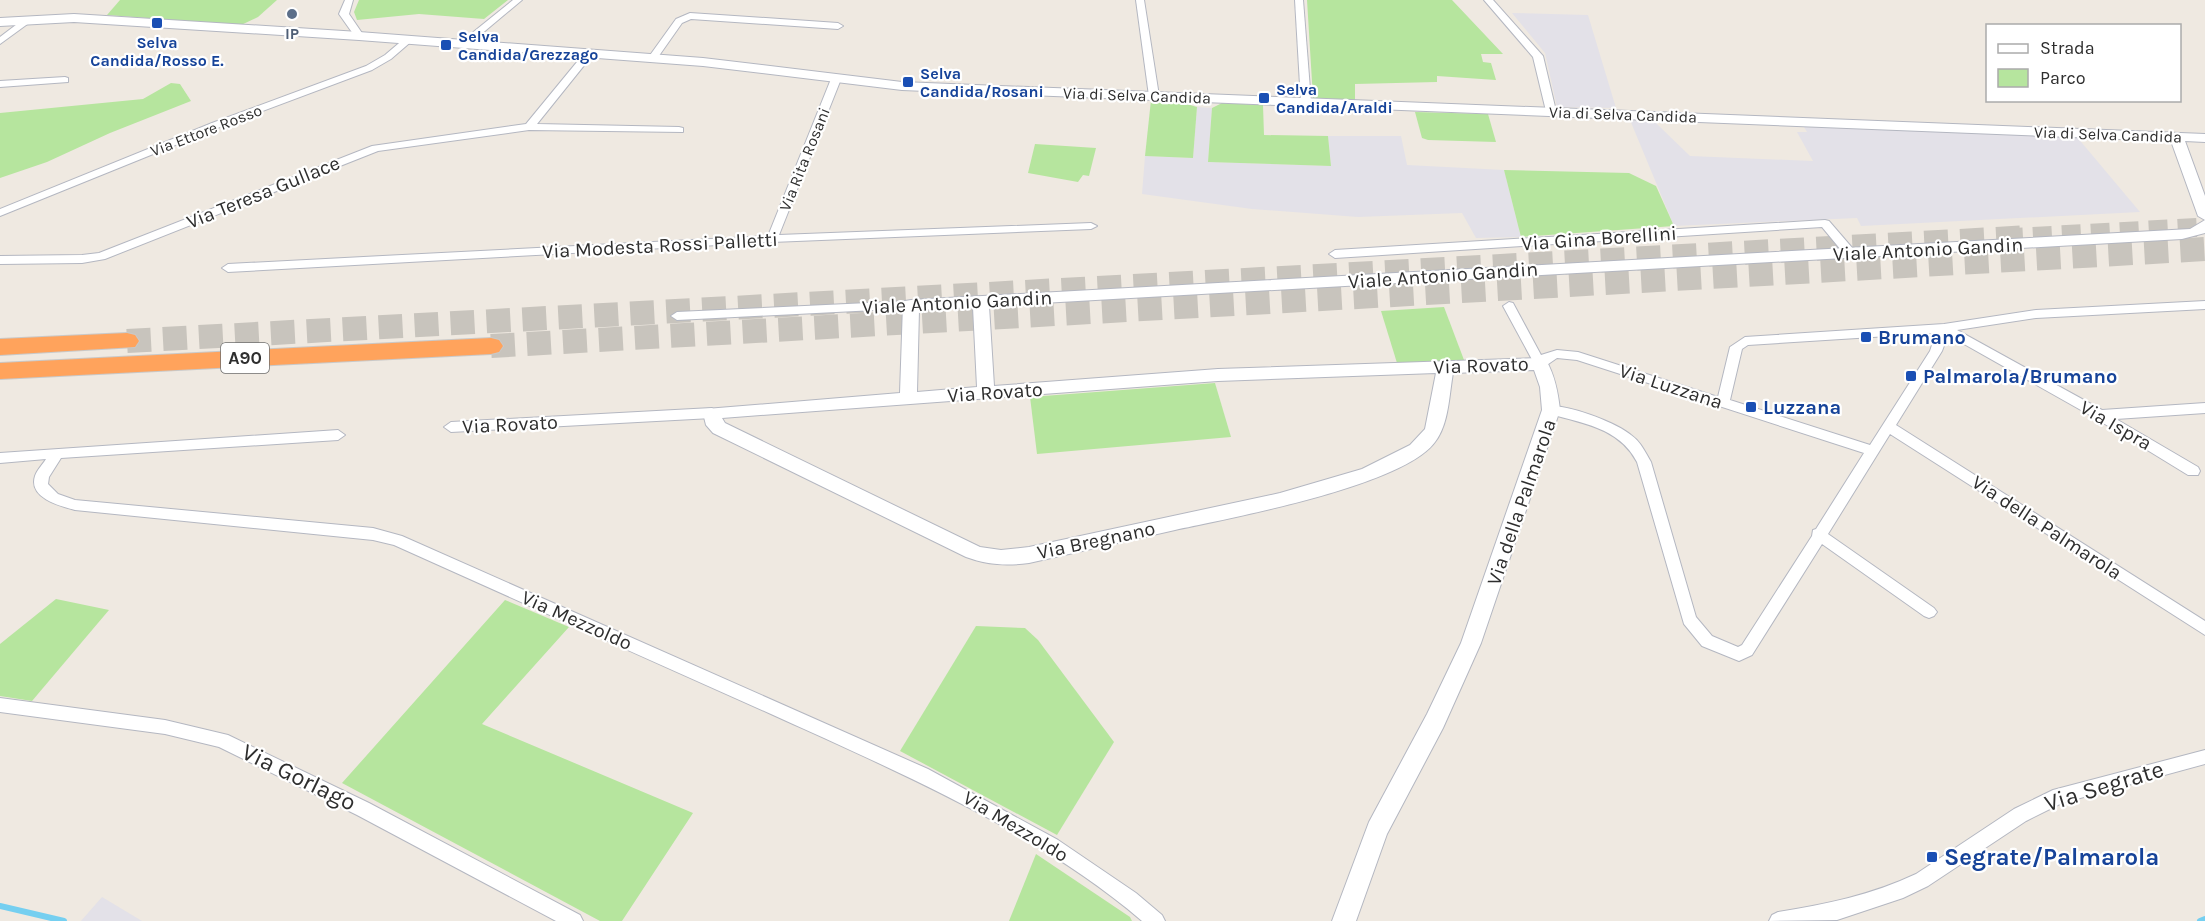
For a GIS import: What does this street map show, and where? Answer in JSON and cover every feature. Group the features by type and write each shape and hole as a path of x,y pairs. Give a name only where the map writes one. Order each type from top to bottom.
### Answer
{"highway":[{"path":"0,347 127,341"},
{"name":"A90","path":"0,371 491,346"}],"street":[{"path":"349,0 344,14 359,36"},
{"path":"464,44 518,0"},
{"path":"1140,0 1154,96"},
{"path":"1299,0 1306,102"},
{"path":"1488,0 1538,56 1551,111"},
{"path":"653,58 679,21 690,16 838,26"},
{"name":"Via di Selva Candida","path":"0,22 74,18 123,20 408,39 723,64 836,79 923,87 2205,138"},
{"path":"0,41 28,20"},
{"name":"Via Ettore Rosso","path":"0,213 216,125 369,68 388,57 408,39"},
{"path":"529,127 589,53"},
{"name":"Via Rita Rosani","path":"772,239 836,79"},
{"path":"0,84 65,80"},
{"name":"Via Teresa Gullace","path":"0,260 93,258 368,150 529,127 679,130"},
{"path":"2176,136 2205,216"},
{"name":"Via Gina Borellini","path":"1335,254 1825,223 1850,253"},
{"name":"Viale Antonio Gandin","path":"676,316 911,305 2196,233 2201,231 2205,225"},
{"name":"Via Modesta Rossi Palletti","path":"228,268 772,239 1091,226"},
{"path":"981,301 987,394"},
{"path":"908,398 911,305"},
{"path":"1723,403 1737,347 1741,342 1944,328 2036,314 2205,305"},
{"path":"1509,306 1540,363 1549,387 1551,410"},
{"name":"Via Ispra","path":"1944,328 2100,415 2193,471"},
{"name":"Via della Palmarola","path":"1344,921 1377,830 1435,721 1471,643 1551,410 1608,427 1626,437 1642,455 1686,614 1699,633 1716,646 1739,654 1747,650 1818,534 1936,351 1944,328"},
{"name":"Via Luzzana","path":"1540,363 1550,355 1572,355 1872,452"},
{"name":"Via Rovato","path":"451,427 712,413 1218,375 1540,363"},
{"name":"Via Bregnano","path":"712,413 715,425 719,428 973,552 986,557 1001,558 1029,555 1280,500 1368,474 1416,450 1428,439 1434,429 1446,366"},
{"path":"2100,415 2205,408"},
{"name":"Via della Palmarola","path":"1888,426 2205,629"},
{"path":"0,458 338,435"},
{"name":"Via Mezzoldo","path":"57,453 40,481 46,492 63,502 150,513 373,534 397,540 922,774 1052,846 1130,899 1156,921"},
{"path":"1818,534 1929,612"},
{"name":"Via Gorlago","path":"0,705 165,728 222,740 363,809 574,921"},
{"name":"Via Segrate","path":"1778,921 1837,911 1903,889 1922,880 2020,814 2059,796 2205,757"}],"shaded area":[{"path":"1512,13 1588,15 1616,108 1557,107 1545,53"},
{"path":"1197,107 1212,108 1208,162 1331,166 1328,136 1401,136 1407,165 1504,170 1521,237 1476,238 1462,213 1358,217 1252,209 1142,194 1145,156 1193,158"},
{"path":"1630,120 1657,121 1657,124 1690,156 1813,161 1797,132 1807,132 1804,127 2077,137 2140,212 1861,226 1857,218 1674,226"},
{"path":"102,897 142,921 81,921"}],"green space":[{"path":"120,0 277,0 258,17 241,25 107,15"},
{"path":"359,0 508,0 484,19 419,14 357,20 354,12"},
{"path":"1307,0 1452,0 1503,54 1481,54 1483,62 1491,63 1496,80 1437,76 1437,82 1355,84 1355,100 1313,98"},
{"path":"171,83 180,84 191,101 110,133 47,162 0,178 0,113 143,99"},
{"path":"1151,100 1173,100 1197,107 1193,158 1145,156"},
{"path":"1222,103 1263,105 1264,135 1328,136 1331,166 1208,162 1212,108"},
{"path":"1415,112 1488,114 1496,142 1422,138"},
{"path":"1035,144 1096,148 1089,176 1083,175 1078,182 1028,173"},
{"path":"1504,170 1629,173 1656,186 1674,226 1521,237"},
{"path":"1444,307 1464,360 1397,363 1381,311"},
{"path":"1215,383 1231,437 1037,454 1030,397"},
{"path":"56,599 109,610 32,701 0,696 0,644"},
{"path":"505,600 569,627 482,724 693,813 622,921 600,921 342,783"},
{"path":"976,626 1025,628 1038,640 1114,742 1057,835 900,751"},
{"path":"1036,854 1130,917 1132,921 1009,921"}],"waterway":[{"path":"0,906 64,921"},
{"path":"2200,921 2205,919"}],"tunnel":[{"path":"2004,238 2205,227"},
{"path":"127,341 2031,237"},
{"path":"491,346 2205,249"}],"place":[{"name":"IP","path":"292,14"},
{"name":"Selva Candida/Rosso E.","path":"157,23"},
{"name":"Selva Candida/Grezzago","path":"446,45"},
{"name":"Selva Candida/Rosani","path":"908,82"},
{"name":"Selva Candida/Araldi","path":"1264,98"},
{"name":"Brumano","path":"1866,337"},
{"name":"Palmarola/Brumano","path":"1911,376"},
{"name":"Luzzana","path":"1751,407"},
{"name":"Segrate/Palmarola","path":"1932,857"}]}
